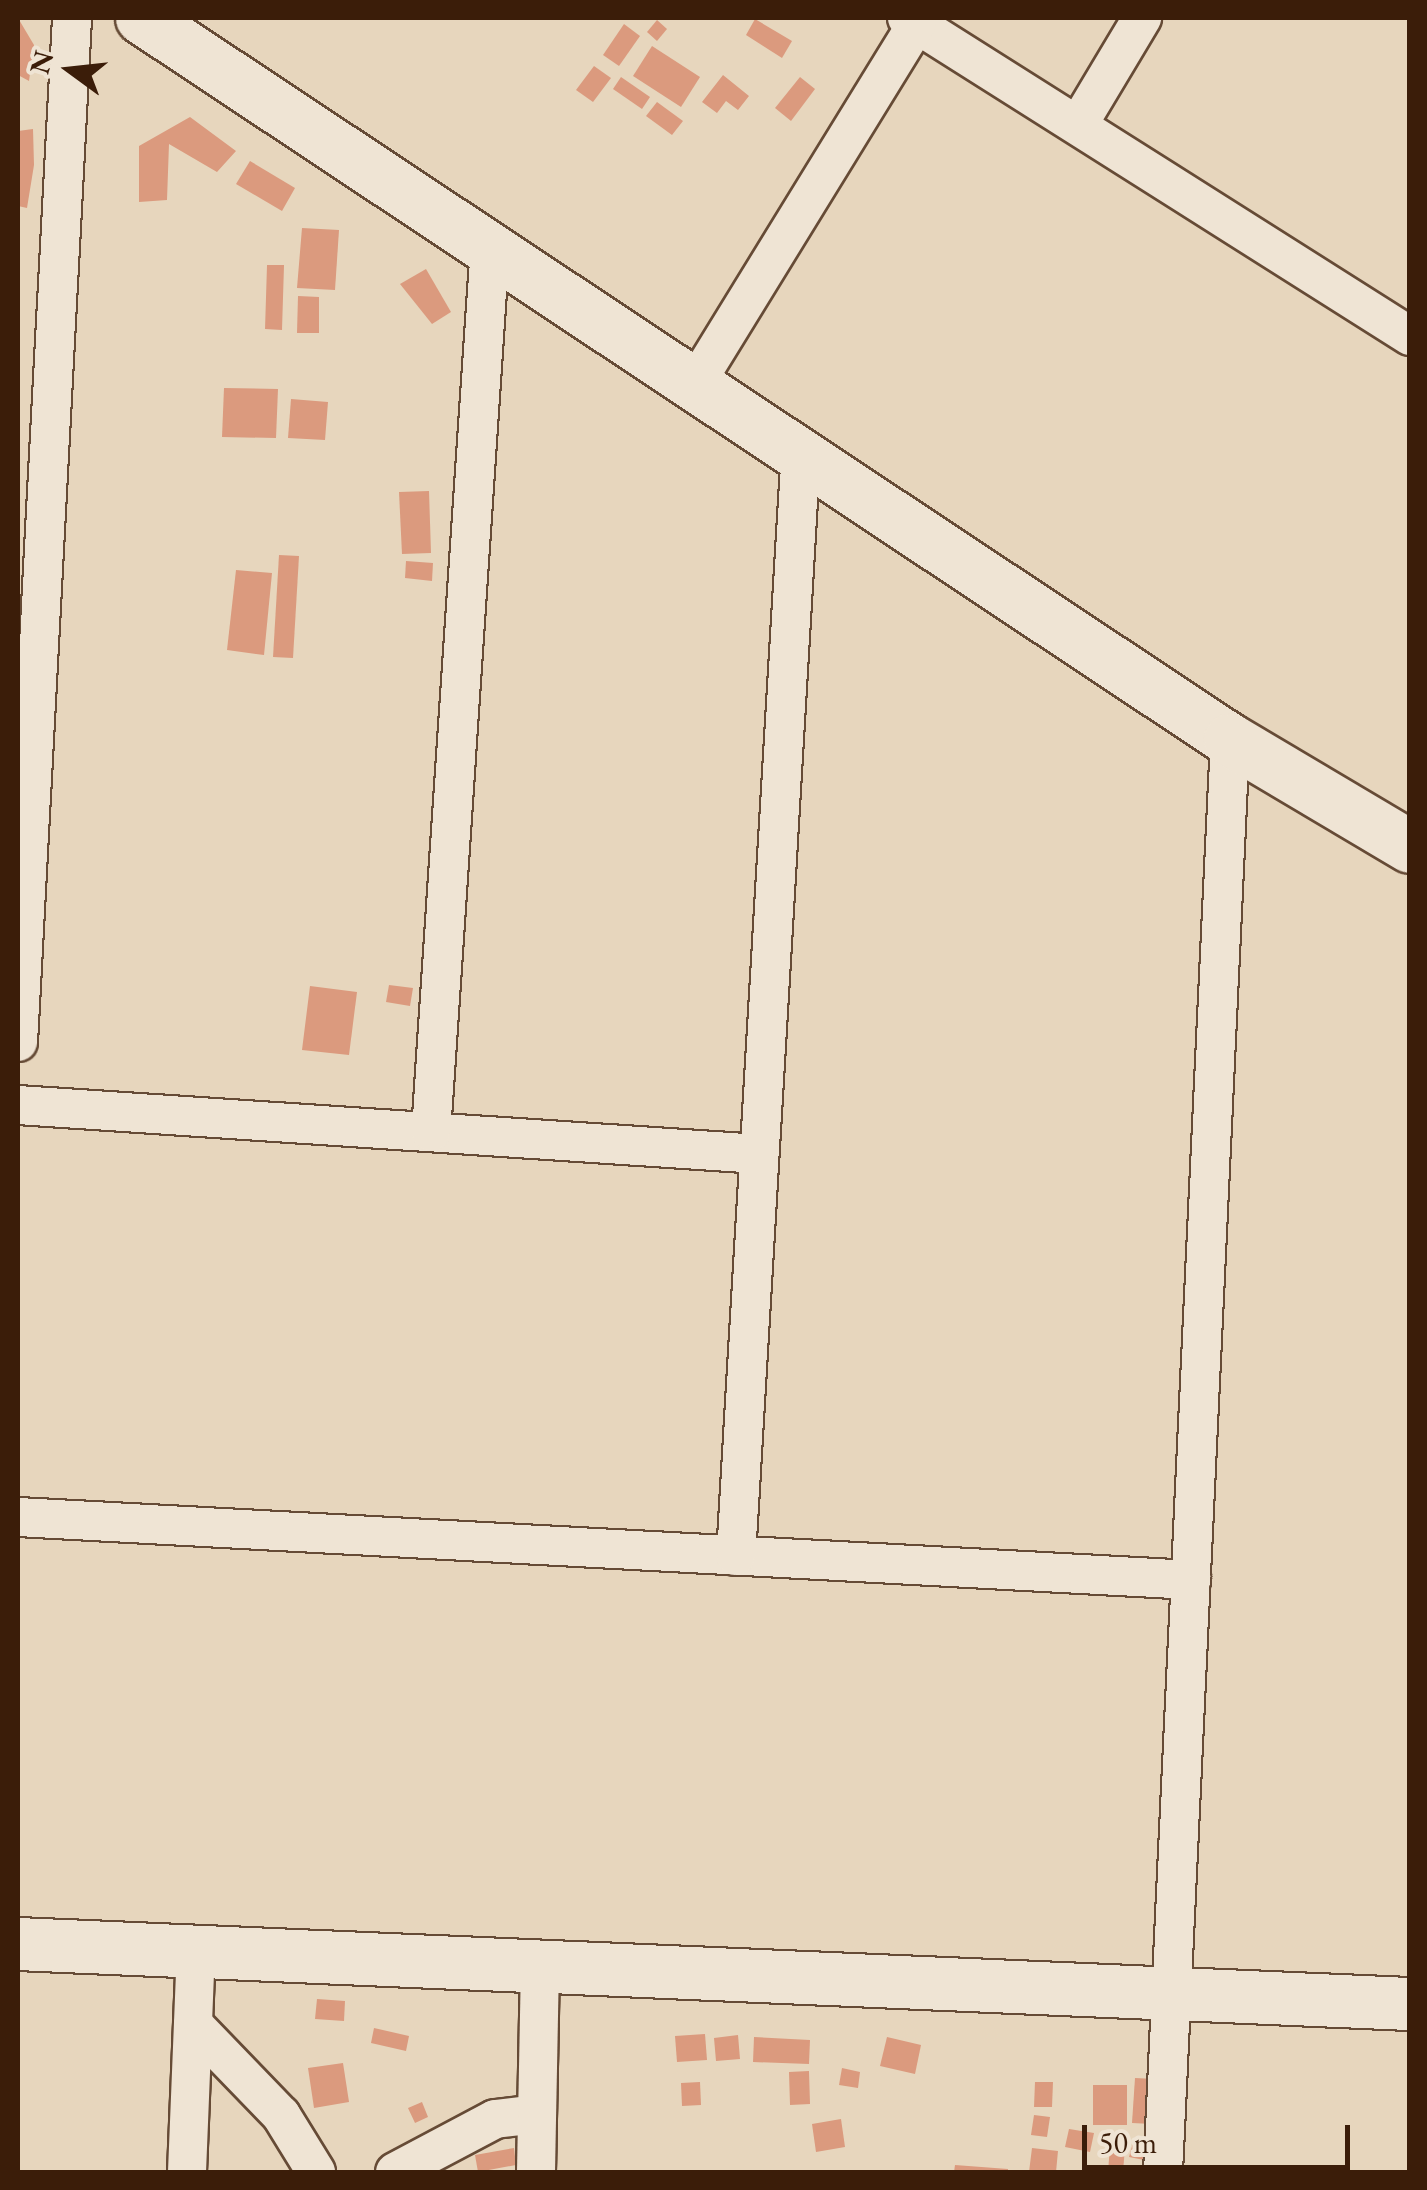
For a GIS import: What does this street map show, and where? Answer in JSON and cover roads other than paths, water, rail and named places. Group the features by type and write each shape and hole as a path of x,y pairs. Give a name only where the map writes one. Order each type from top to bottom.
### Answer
{"street":[{"path":"18,1042 25,772 72,18"},
{"path":"142,18 801,448 1230,740 1410,847"},
{"path":"1078,125 1142,18"},
{"path":"698,381 912,21 1410,336"},
{"path":"431,1132 490,245"},
{"path":"736,1556 801,448"},
{"path":"1163,2172 1230,740"},
{"path":"18,1105 759,1154"},
{"path":"18,1516 1190,1580"},
{"path":"18,1944 196,1948 1410,2004"},
{"path":"187,2172 196,1948"},
{"path":"536,2172 540,1964"},
{"path":"193,2024 281,2114 316,2172"},
{"path":"395,2172 495,2118 537,2114"}]}
